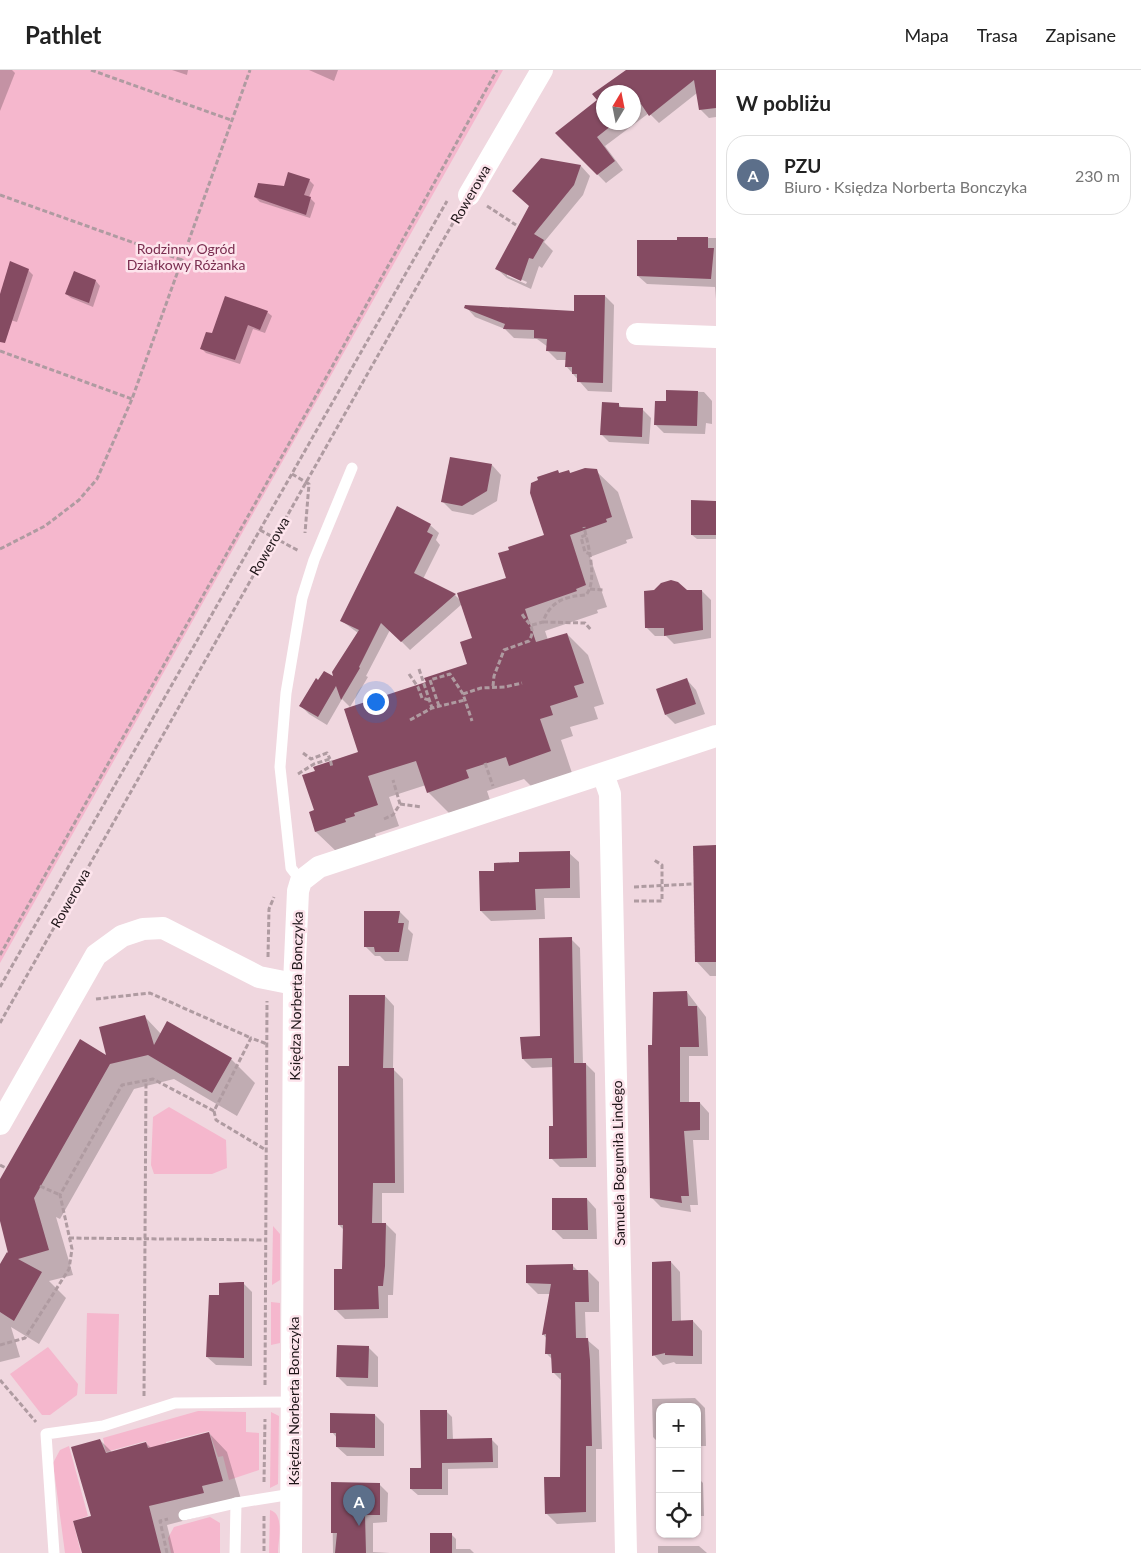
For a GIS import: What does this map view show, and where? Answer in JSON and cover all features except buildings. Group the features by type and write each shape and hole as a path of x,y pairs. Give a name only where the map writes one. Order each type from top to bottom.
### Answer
{"street":[{"name":"Rowerowa","path":"460,195 542,70"},
{"path":"637,334 716,337"},
{"path":"301,881 319,867 716,736"},
{"name":"Samuela Bogumiła Lindego","path":"603,774 610,794 611,810 626,1553"},
{"name":"Księdza Norberta Bonczyka","path":"292,1553 294,984 298,891 301,881"},
{"path":"0,1124 96,955 122,936 143,929 163,928 259,977 294,984"}],"lane":[{"path":"301,881 291,868 280,767 286,693 302,598 314,560 352,468"},
{"path":"54,1553 46,1434 104,1426 175,1404 292,1402"},
{"path":"184,1515 236,1503 292,1494"},
{"path":"235,1553 236,1503"}],"path":[{"path":"91,70 231,120"},
{"path":"0,549 45,526 79,500 97,479 132,399 250,70"},
{"path":"0,955 313,402 497,70"},
{"path":"0,195 182,260"},
{"path":"0,987 292,474 460,195"},
{"name":"Rowerowa","path":"0,1023 274,538 460,195"},
{"path":"492,210 516,225"},
{"path":"0,351 132,399"},
{"path":"292,474 305,482 310,488 305,534"},
{"path":"543,622 553,605 560,600 573,595 586,595 590,589 591,554 584,527"},
{"path":"260,530 291,547"},
{"path":"303,553 304,544"},
{"path":"590,589 603,590"},
{"path":"493,686 494,676 504,650 529,641 533,632 532,625 522,614"},
{"path":"532,625 543,622 570,622 588,624 591,630"},
{"path":"419,669 432,708"},
{"path":"409,674 418,687 422,698 429,700"},
{"path":"439,706 430,680 450,674 463,694 472,721"},
{"path":"463,694 493,686 505,687 522,683"},
{"path":"410,720 432,708 465,700"},
{"path":"303,753 312,759 327,753 332,767"},
{"path":"302,773 314,764 330,759"},
{"path":"377,822 393,816 400,804 393,780"},
{"path":"626,901 662,901 662,865 654,860"},
{"path":"626,888 693,884"},
{"path":"70,1001 150,993 251,1038 295,1052"},
{"path":"251,1038 214,1111 216,1120 266,1151"},
{"path":"0,1345 25,1338 70,1269 72,1249 60,1195 122,1084 153,1079 214,1111"},
{"path":"146,1080 144,1394 146,1414"},
{"path":"0,1165 6,1168"},
{"path":"40,1186 60,1195"},
{"path":"69,1238 266,1240"},
{"path":"0,1380 46,1434"},
{"path":"264,1510 264,1553"},
{"path":"167,1553 160,1521 184,1515"}],"green space":[{"name":"Rodzinny Ogród Działkowy Różanka","path":"0,70 503,70 0,963"},
{"path":"169,1107 226,1140 227,1168 212,1174 154,1174 151,1165 153,1117"},
{"path":"273,1226 280,1234 280,1280 272,1285"},
{"path":"271,1302 280,1303 280,1343 271,1345"},
{"path":"87,1313 119,1314 117,1394 85,1394"},
{"path":"48,1347 78,1384 77,1395 50,1415 42,1415 10,1374"},
{"path":"198,1411 246,1412 246,1432 259,1433 259,1470 229,1480 223,1456 218,1457 209,1431 166,1442 166,1450 150,1454 146,1441 106,1452 103,1438"},
{"path":"271,1412 279,1416 278,1484 270,1488"},
{"path":"69,1446 88,1516 73,1521 81,1553 65,1553 53,1463 60,1450"},
{"path":"270,1510 275,1512 279,1522 278,1553 269,1553"},
{"path":"210,1517 220,1523 220,1553 171,1553 168,1538 174,1527"}],"place":[{"name":"PZU","path":"359,1526"}]}
